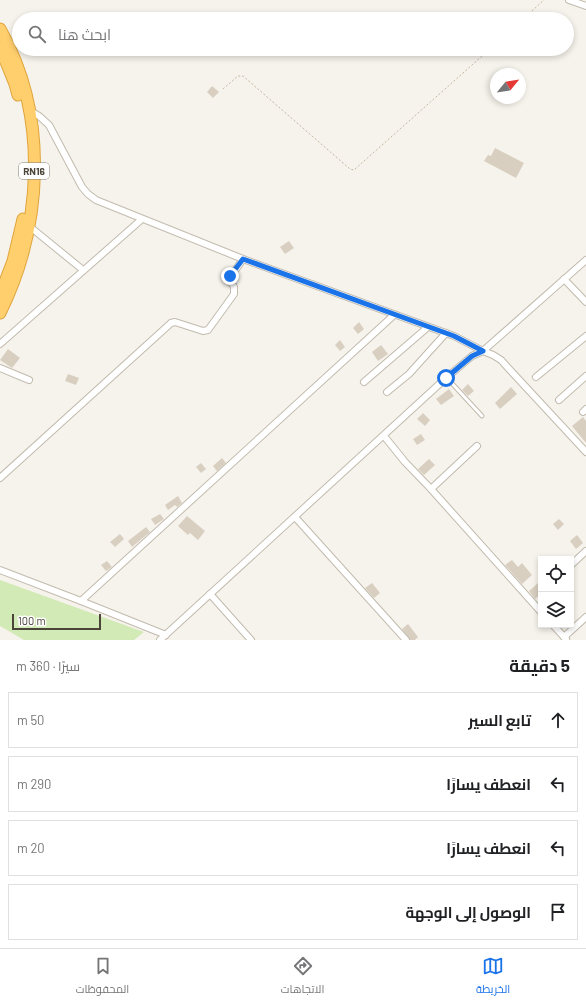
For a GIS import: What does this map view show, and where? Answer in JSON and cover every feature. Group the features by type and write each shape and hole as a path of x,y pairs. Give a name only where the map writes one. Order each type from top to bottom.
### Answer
{"highway":[{"name":"RN16","path":"0,29 12,54"},
{"name":"RN16","path":"0,47 19,97 25,135 27,167 20,236 13,261 0,295"},
{"name":"RN16","path":"0,313 20,264 33,201 34,162 32,136 24,87 13,56"}],"street":[{"path":"569,0 586,6"},
{"path":"28,110 39,116 49,125 80,183 88,194 100,202 243,259 454,336 493,355 501,360 586,452"},
{"path":"0,344 142,219"},
{"path":"29,226 83,270"},
{"path":"0,478 171,323 175,322 203,331 208,330 234,294 234,287 229,279 243,259"},
{"path":"160,640 446,378 472,356 483,351 586,260"},
{"path":"564,280 585,299"},
{"path":"81,600 394,315"},
{"path":"364,382 428,327"},
{"path":"388,392 409,374 446,333"},
{"path":"536,377 586,336"},
{"path":"0,368 29,380"},
{"path":"559,400 586,376"},
{"path":"384,436 405,462 538,609"},
{"path":"431,489 477,446"},
{"path":"295,517 406,640"},
{"path":"574,562 586,552"},
{"path":"0,570 81,600 166,635"},
{"path":"210,594 251,640"},
{"path":"556,628 565,638 586,617"}],"lane":[{"path":"446,378 482,416"}],"path":[{"path":"531,12 544,0"},
{"path":"223,89 238,76 243,76 350,169 354,170 482,56"}],"green space":[{"path":"0,580 144,632 134,640 24,640 0,626"}],"building":[{"path":"212,86 219,92 213,98 207,92"},
{"path":"495,148 524,163 516,178 484,161 488,155 491,156"},
{"path":"289,241 294,248 285,254 280,247"},
{"path":"359,322 364,329 358,334 353,328"},
{"path":"340,340 345,347 340,351 335,345"},
{"path":"381,345 388,354 378,361 372,352"},
{"path":"8,349 20,358 12,368 0,360"},
{"path":"68,374 79,378 76,385 65,381"},
{"path":"468,384 474,391 468,396 462,390"},
{"path":"511,387 517,394 500,409 495,403"},
{"path":"449,389 454,396 441,405 436,399"},
{"path":"423,413 430,420 425,426 417,419"},
{"path":"583,417 586,421 586,443 572,426"},
{"path":"421,434 425,440 417,445 413,439"},
{"path":"222,458 226,463 217,471 213,466"},
{"path":"429,459 435,465 424,475 418,469"},
{"path":"201,463 206,469 201,473 196,467"},
{"path":"178,496 182,503 177,507 175,505 168,510 165,505"},
{"path":"160,514 164,519 155,525 151,519"},
{"path":"187,516 205,531 198,540 190,533 188,535 178,526"},
{"path":"559,519 564,524 558,530 553,524"},
{"path":"146,527 150,532 132,547 128,541"},
{"path":"120,534 124,539 115,547 110,542"},
{"path":"577,535 583,543 576,549 570,541"},
{"path":"512,560 518,567 522,563 532,575 522,584 505,565"},
{"path":"107,561 112,567 106,571 101,565"},
{"path":"372,583 380,593 374,598 365,588"},
{"path":"538,583 538,596 535,599 529,591"},
{"path":"408,624 418,637 415,640 410,640 402,629"}],"route":[{"path":"230,276 243,259 454,336 483,351 472,356 446,378"}]}
